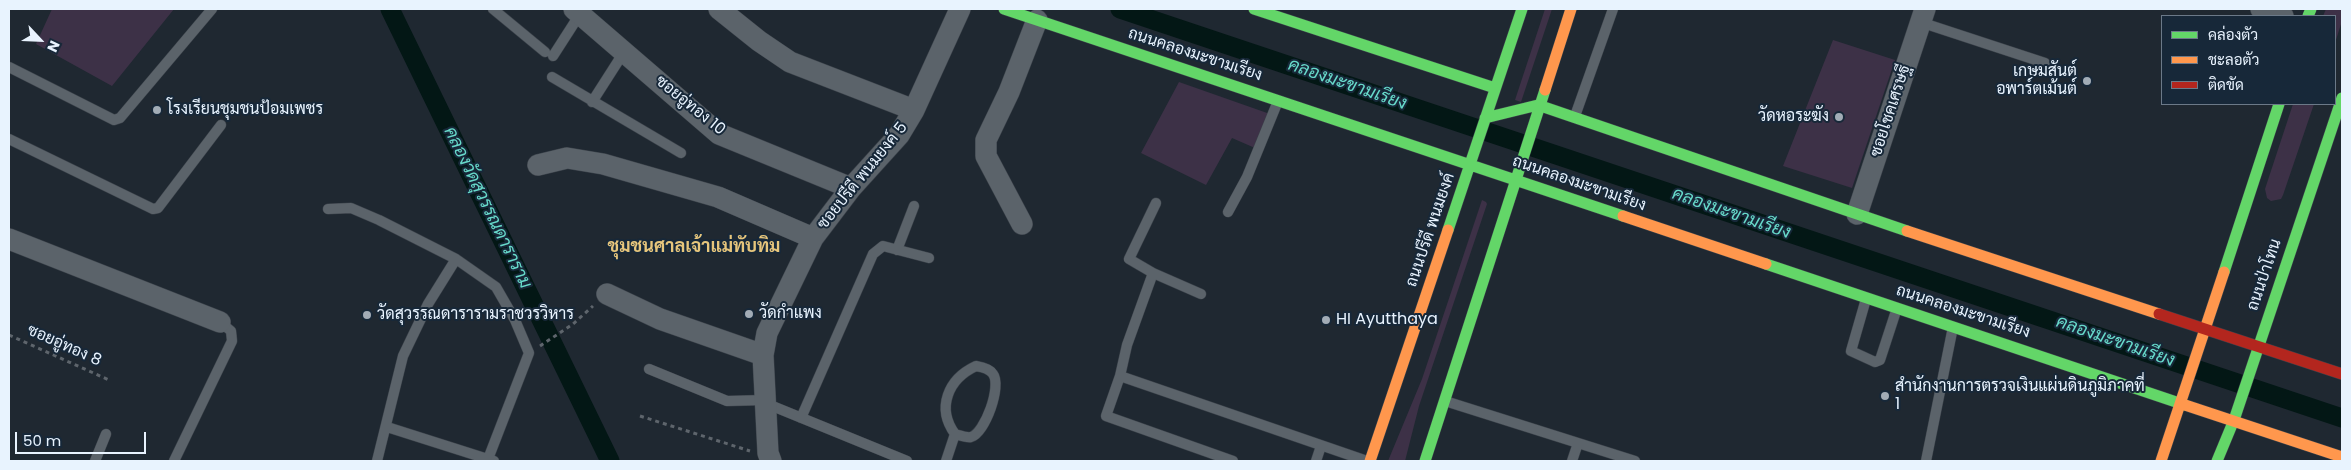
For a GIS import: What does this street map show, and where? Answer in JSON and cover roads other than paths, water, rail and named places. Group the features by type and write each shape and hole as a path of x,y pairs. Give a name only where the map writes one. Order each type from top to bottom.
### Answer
{"street":[{"path":"719,9 759,41 790,62 914,110"},
{"name":"ซอยปรีดี พนมยงค์ 5","path":"769,457 763,355 767,334 813,238 851,188 899,135 914,110 960,9"},
{"name":"ถนนคลองมะขามเรียง","path":"1004,9 2342,457"},
{"path":"1254,9 1495,88"},
{"name":"ถนนปรีดี พนมยงค์","path":"1370,461 1522,9"},
{"path":"1425,461 1538,105 1571,9"},
{"path":"2261,9 2281,15"},
{"name":"ซอยอู่ทอง 10","path":"577,11 719,134 851,188"},
{"name":"ซอยโชคเศรษฐี","path":"1857,214 1923,16"},
{"path":"1022,224 986,156 986,140 1009,92 1037,20"},
{"name":"ถนนป่าโทน","path":"2217,461 2239,407 2331,143 2342,98"},
{"path":"1487,113 1506,113 1538,105 1857,214 2342,374"},
{"path":"2160,461 2279,105"},
{"path":"538,165 567,158 603,164 718,197 813,238"},
{"path":"9,239 220,322"},
{"path":"606,294 660,319 763,355"}],"lane":[{"path":"9,67 114,120 120,118 212,9"},
{"path":"493,9 549,54 577,11"},
{"path":"1575,117 1613,9"},
{"path":"1923,16 2045,63"},
{"path":"592,102 624,52"},
{"path":"552,77 681,153"},
{"path":"1228,212 1247,177 1278,100"},
{"path":"9,139 153,209 158,208 221,125"},
{"path":"1156,203 1129,259 1153,273 1201,294"},
{"path":"897,250 914,206"},
{"path":"328,209 350,208 379,220 456,259 496,287 516,320 529,353 491,460 387,427"},
{"path":"801,418 873,254 883,246 929,258"},
{"path":"378,461 402,356 428,304 456,259"},
{"path":"1153,273 1127,345 1120,376 1106,416 1233,461"},
{"path":"1867,297 1850,351 1875,362 1880,360 1897,308"},
{"path":"174,461 232,341 231,331 220,322"},
{"path":"1926,461 1953,326"},
{"path":"976,366 985,368 994,374 997,385 989,413 981,430 970,437 955,434 946,423 944,408 954,381 965,371 976,366"},
{"path":"649,369 727,401 765,402 907,461"},
{"path":"1120,376 1367,461"},
{"path":"1444,400 1635,461"},
{"path":"95,461 106,434"},
{"path":"946,461 955,434"},
{"path":"1572,461 1578,443"},
{"path":"1316,461 1321,446"}],"waterway":[{"name":"คลองวัดสุวรรณดาราราม","path":"390,9 610,461"},
{"name":"คลองมะขามเรียง","path":"1120,9 2342,418"}],"place":[{"name":"เกษมสันต์ อพาร์ตเม้นต์","path":"2087,81"},
{"name":"โรงเรียนชุมชนป้อมเพชร","path":"157,110"},
{"name":"วัดหอระฆัง","path":"1839,117"},
{"name":"วัดกำแพง","path":"749,314"},
{"name":"วัดสุวรรณดารารามราชวรวิหาร","path":"367,315"},
{"name":"HI Ayutthaya","path":"1326,320"},
{"name":"สำนักงานการตรวจเงินแผ่นดินภูมิภาคที่ 1","path":"1885,396"}],"district":[{"name":"ชุมชนศาลเจ้าแม่ทับทิม","path":"694,247"}]}
